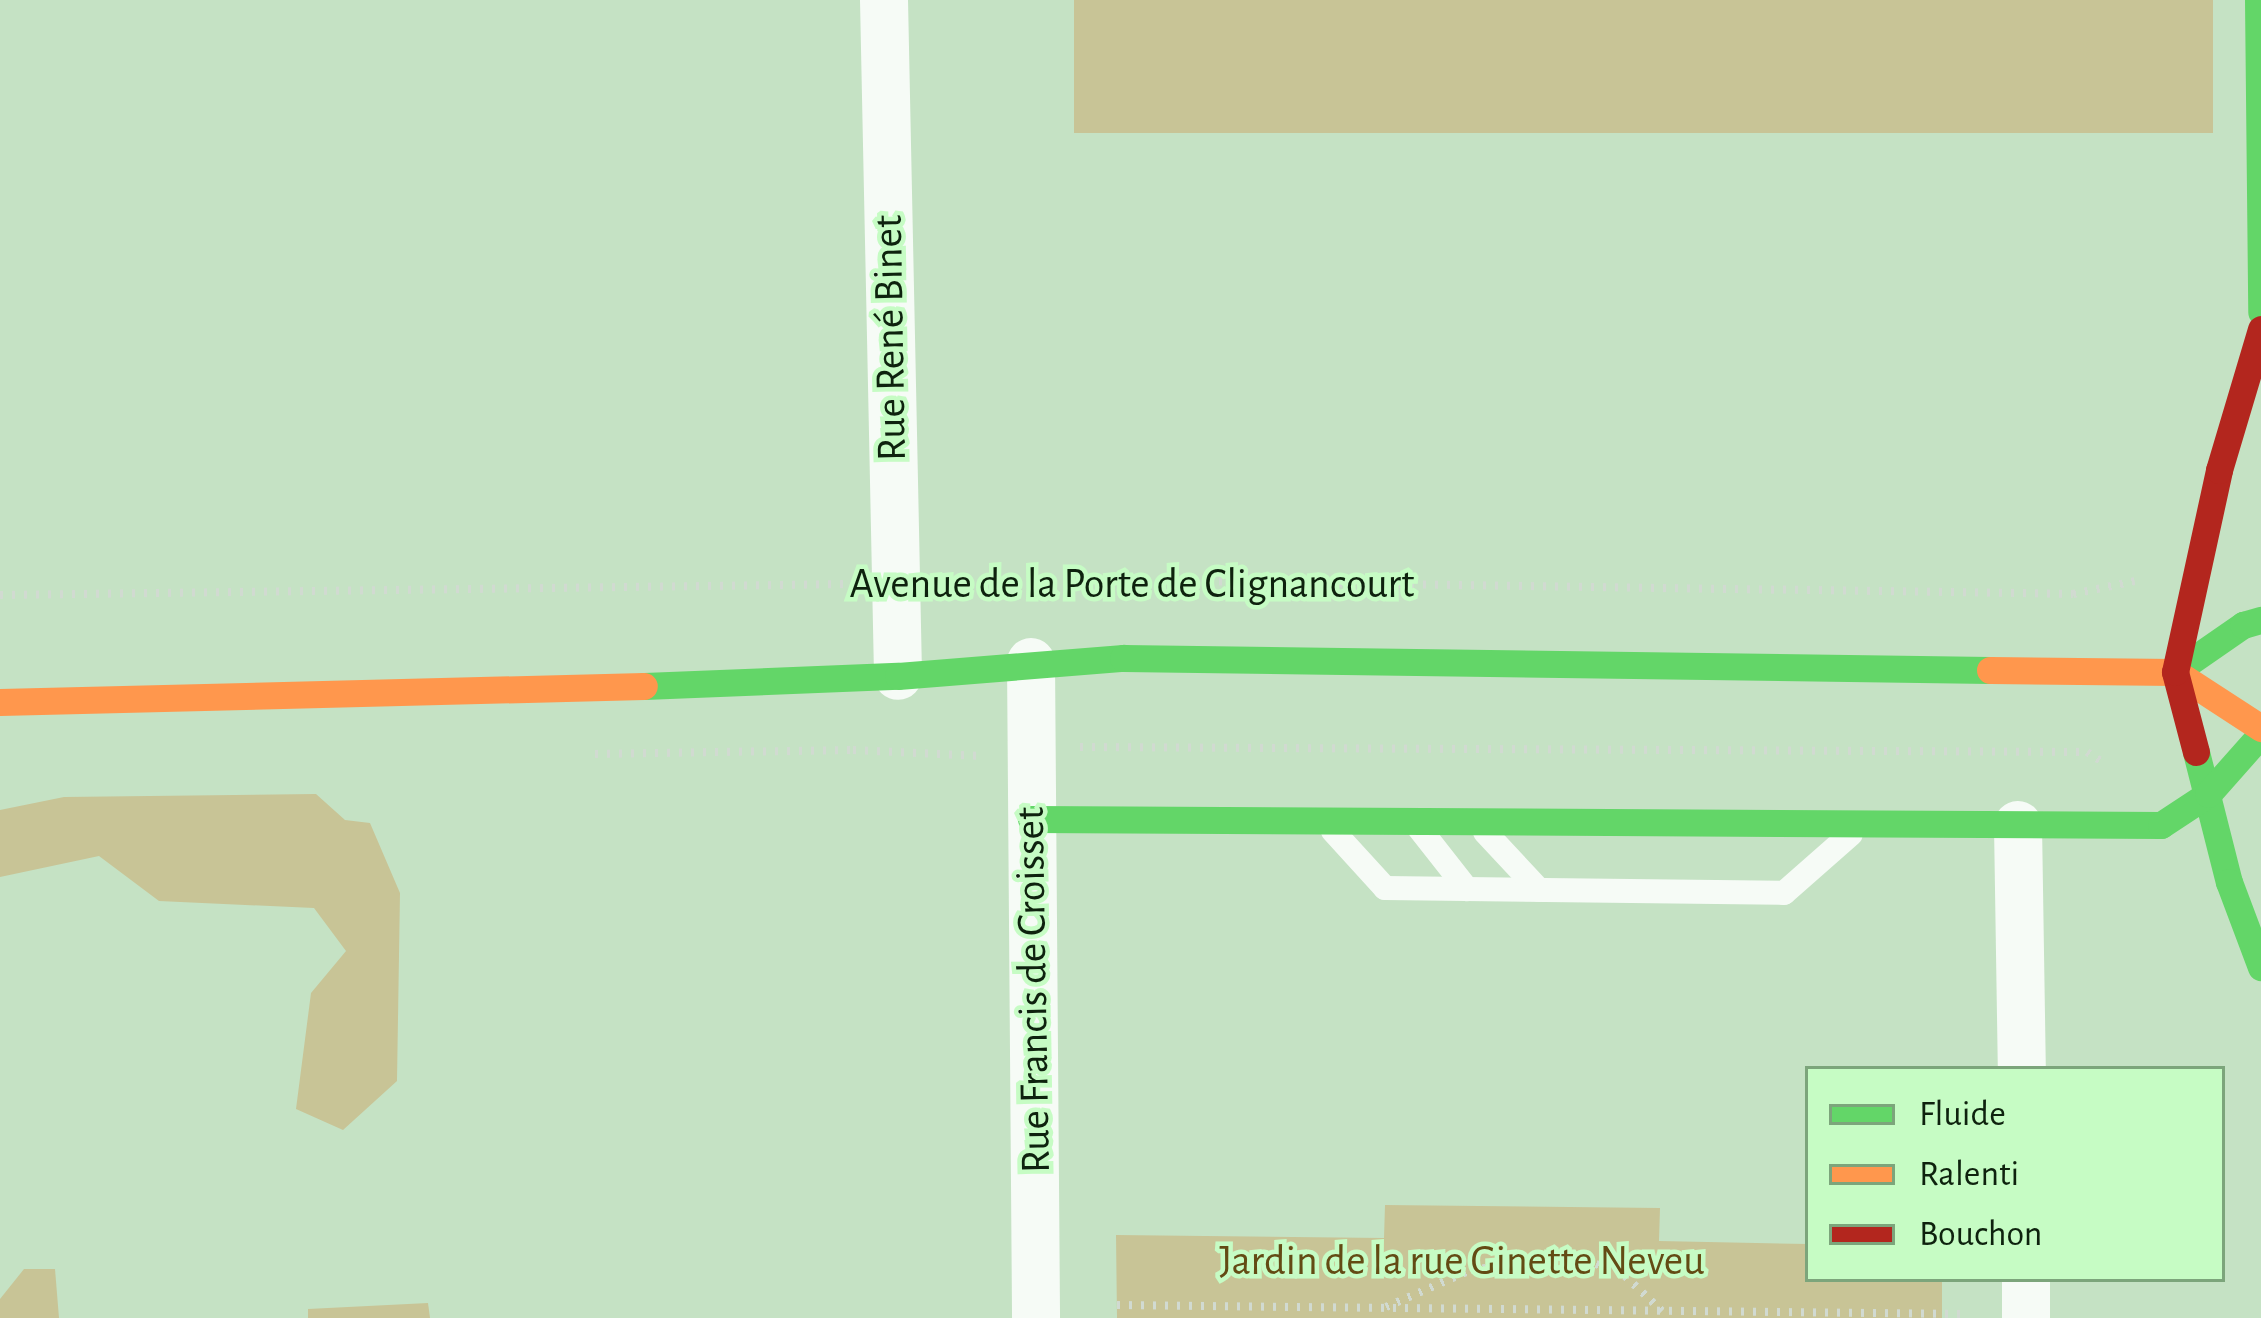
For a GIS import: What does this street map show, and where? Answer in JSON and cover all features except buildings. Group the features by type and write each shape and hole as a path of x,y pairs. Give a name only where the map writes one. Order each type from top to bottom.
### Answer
{"main road":[{"path":"2258,0 2261,312"},
{"path":"2261,329 2219,470 2176,672 2229,882 2261,967"},
{"path":"2176,672 2243,625 2261,620"},
{"name":"Avenue de la Porte de Clignancourt","path":"0,702 367,696 898,676 1124,658 2176,672"},
{"path":"1030,819 2162,825 2209,794 2261,731 2176,672"}],"street":[{"name":"Rue René Binet","path":"884,0 898,676"},
{"name":"Rue Francis de Croisset","path":"1031,662 1036,1318"},
{"path":"2018,825 2022,1066"},
{"path":"2026,1282 2026,1318"}],"lane":[{"path":"1323,821 1385,888 1784,893 1862,825"},
{"path":"1414,821 1467,889"},
{"path":"1475,822 1539,890"}],"path":[{"name":"Avenue de la Porte de Clignancourt","path":"0,595 1123,580 2073,594 2197,569"},
{"path":"1384,1308 1471,1270 1549,1259 1596,1264 1625,1276 1662,1311"},
{"path":"1117,1305 1338,1312 1384,1308 1967,1314"},
{"path":"1148,1305 1149,1318"},
{"path":"1633,1318 1643,1311"}],"green space":[{"path":"1074,0 2213,0 2213,133 1074,133"},
{"path":"316,794 345,820 370,823 400,893 397,1081 343,1130 296,1109 311,993 346,951 314,908 159,901 99,856 0,877 0,810 64,797"},
{"name":"Jardin de la rue Ginette Neveu","path":"1385,1205 1660,1208 1659,1241 1805,1244 1805,1282 1942,1282 1942,1318 1117,1318 1116,1235 1384,1238"},
{"path":"24,1269 55,1269 59,1318 0,1318 0,1299"},
{"path":"428,1303 430,1318 308,1318 308,1309"}],"traffic: fast":[{"path":"2258,0 2261,312"},
{"path":"2175,672 2243,625 2261,620"},
{"path":"644,686 898,676 1123,658 1990,670"},
{"path":"1031,819 2161,825 2208,794 2261,734"},
{"path":"2196,752 2229,882 2261,967"}],"traffic: slow":[{"path":"1990,670 2175,672 2261,728"},
{"path":"0,702 644,686"}],"traffic: jam":[{"path":"2196,752 2175,672 2219,470 2261,329"}]}
